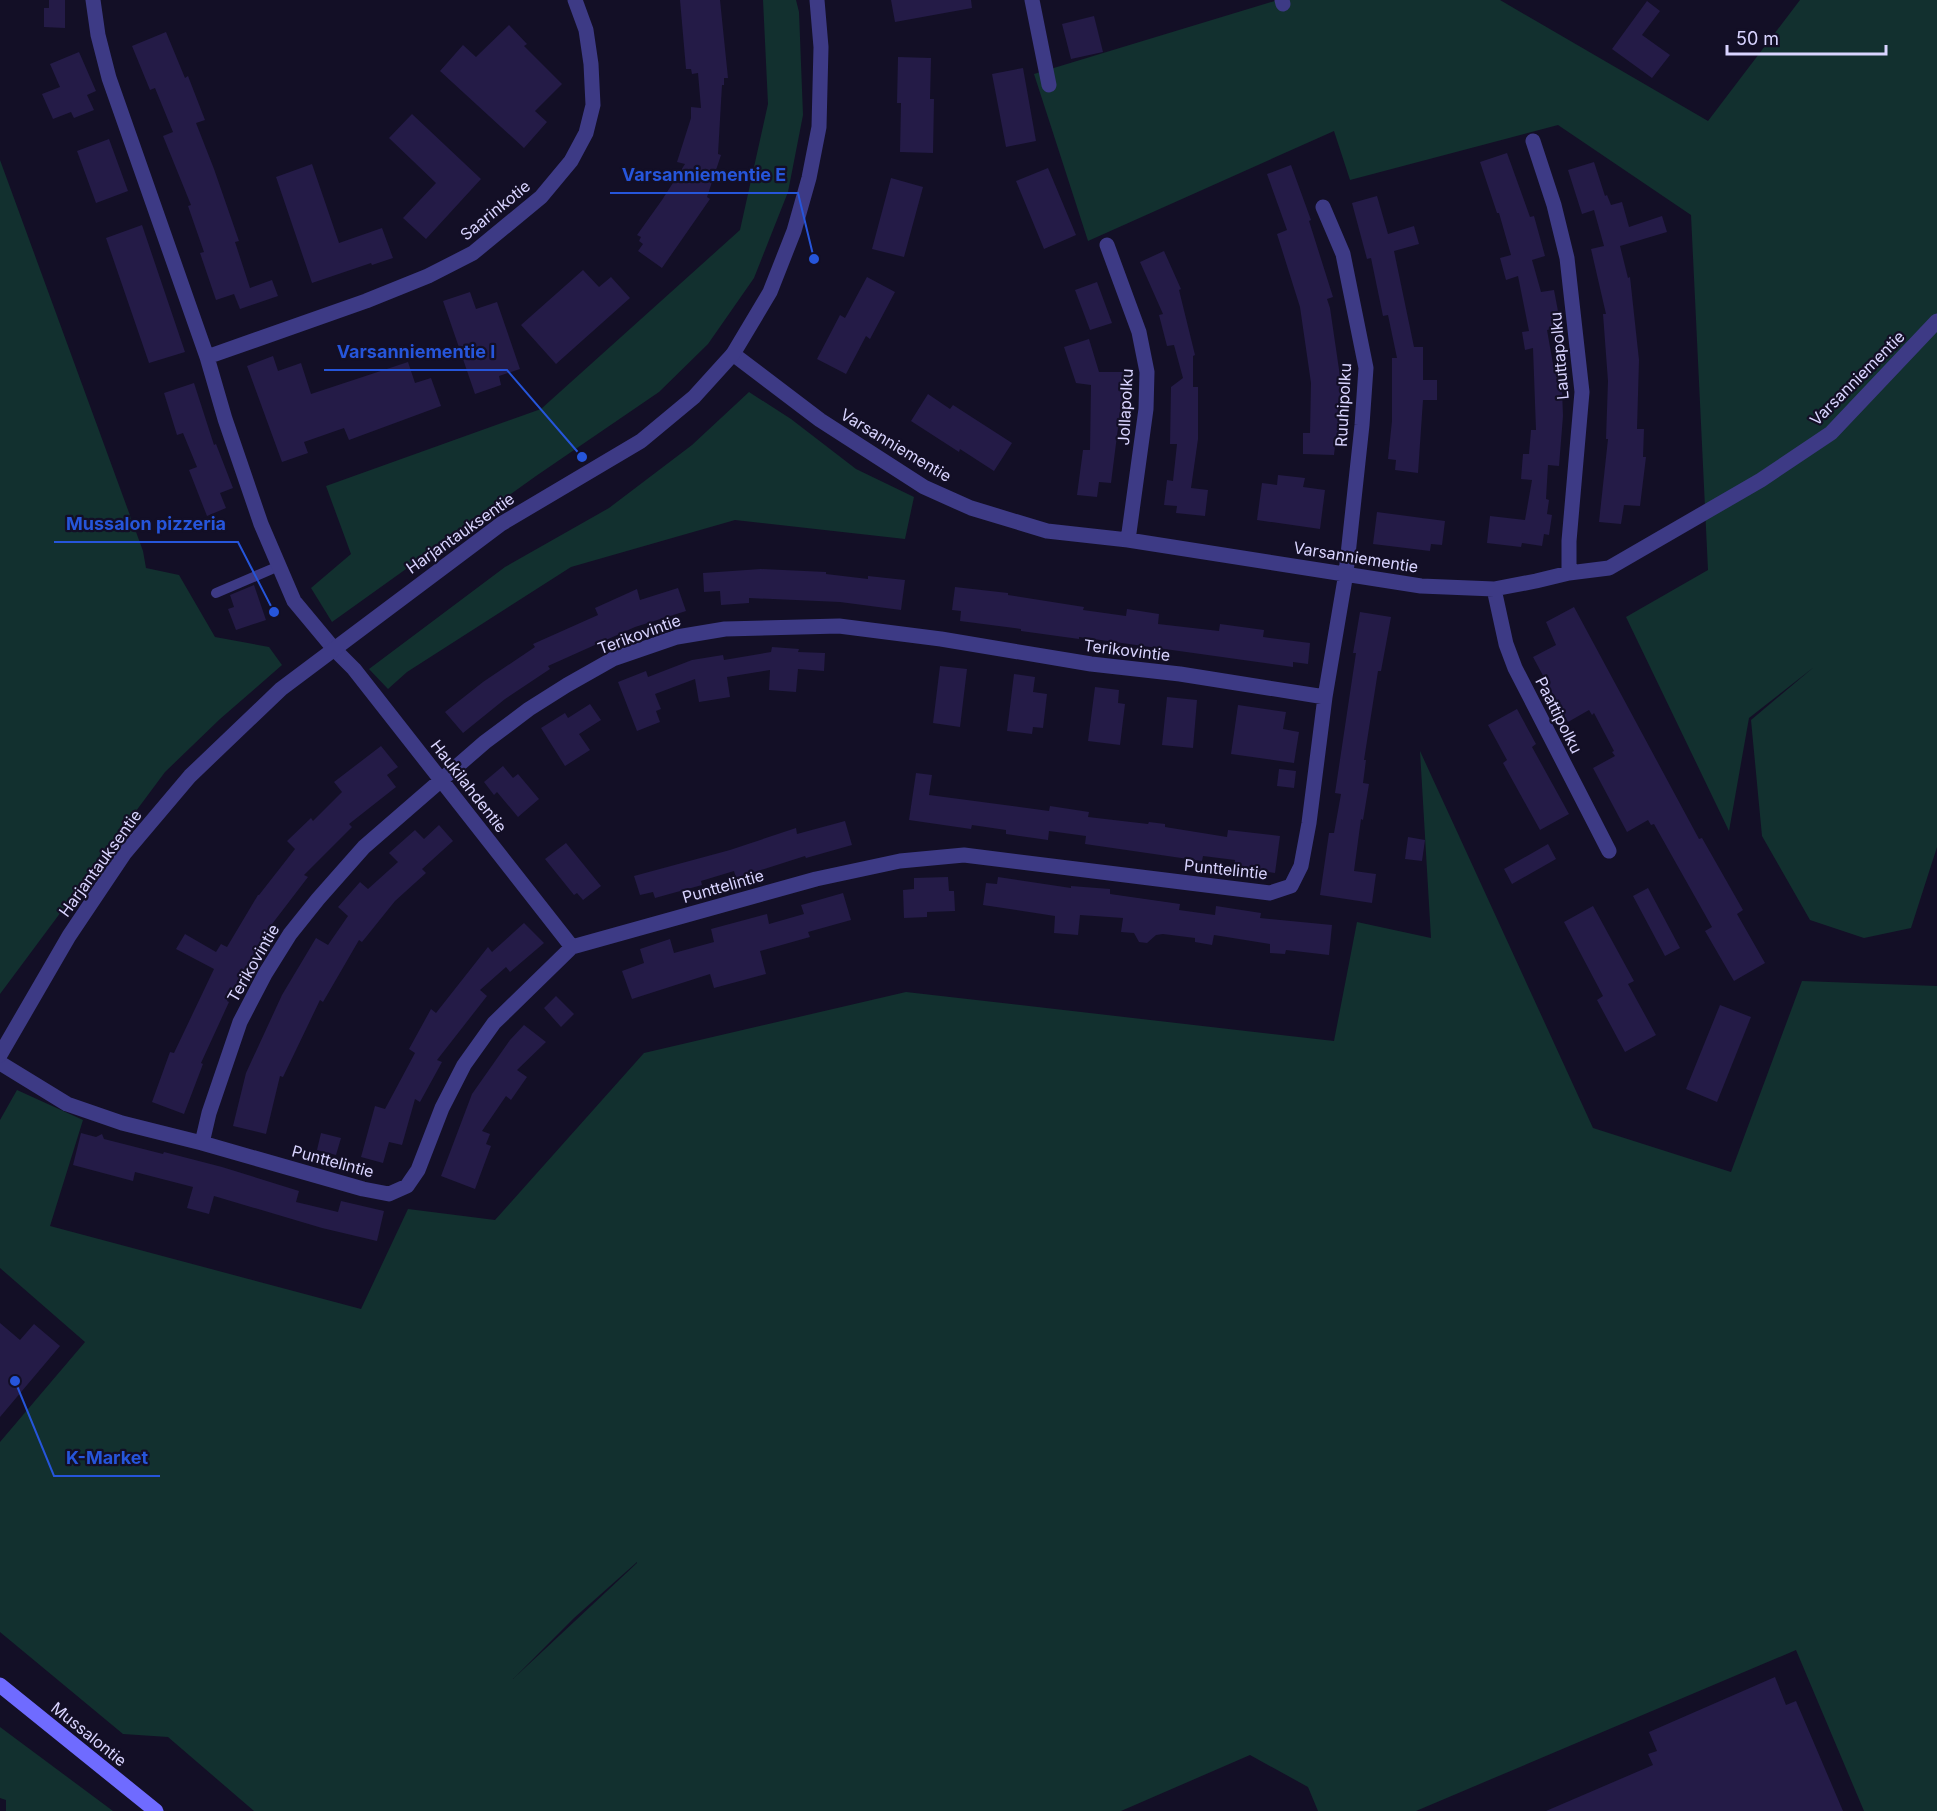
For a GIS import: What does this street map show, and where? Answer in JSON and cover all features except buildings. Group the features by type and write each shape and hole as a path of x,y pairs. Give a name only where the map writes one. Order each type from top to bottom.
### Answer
{"main road":[{"name":"Mussalontie","path":"0,1685 156,1811"}],"street":[{"path":"93,0 98,35 109,78 207,357 225,419 261,524 294,601 334,649"},
{"name":"Saarinkotie","path":"207,357 355,305 428,276 473,253 541,197 571,161 586,133 592,105 591,64 586,30 574,0"},
{"name":"Harjantauksentie","path":"0,1055 69,936 124,854 190,776 281,689 501,524 641,441 694,398 733,354 770,292 794,231 809,178 819,127 821,47 817,0"},
{"path":"1032,0 1049,86"},
{"name":"Lauttapolku","path":"1533,141 1554,205 1567,258 1582,392 1569,541 1569,573"},
{"name":"Ruuhipolku","path":"1323,207 1343,255 1366,368 1346,573"},
{"name":"Jollapolku","path":"1107,245 1139,332 1147,372 1146,410 1128,540"},
{"name":"Varsanniementie","path":"733,354 820,420 924,487 971,508 1047,531 1128,540 1421,586 1494,589 1569,573 1609,568 1761,480 1831,434 1937,321"},
{"name":"Punttelintie","path":"0,1062 67,1104 122,1123 202,1143 363,1189 389,1194 407,1186 418,1170 442,1108 464,1065 494,1023 572,947 816,879 900,861 964,855 1270,893 1292,886 1301,866 1309,824 1325,697 1346,573"},
{"name":"Paattipolku","path":"1494,589 1506,644 1515,668 1609,851"},
{"name":"Terikovintie","path":"202,1143 209,1113 240,1023 265,974 290,934 364,847 485,742 529,709 614,659 677,637 725,629 792,626 848,628 941,639 1091,664 1180,674 1325,697"},
{"name":"Haukilahdentie","path":"334,649 354,669 572,947"}],"lane":[{"path":"216,593 279,566"}],"green space":[{"path":"763,0 796,0 799,12 803,115 788,192 754,278 708,344 659,392 536,476 332,622 311,588 351,554 326,486 541,409 740,230 768,104"},
{"path":"1278,0 1500,0 1708,121 1800,0 1937,0 1937,847 1911,928 1864,938 1810,920 1762,836 1751,720 1814,667 1749,718 1729,831 1626,617 1708,570 1691,215 1558,125 1350,180 1334,131 1088,241 1034,74"},
{"path":"0,160 143,551 146,568 179,575 215,637 269,647 282,665 220,719 165,772 0,994"},
{"path":"749,392 791,419 856,469 914,497 905,539 735,520 571,567 407,672 388,689 369,669 505,567 609,508 692,445"},
{"path":"1420,751 1593,1128 1731,1172 1802,981 1937,986 1937,1811 1864,1811 1796,1650 1416,1811 1318,1811 1308,1787 1250,1755 1121,1811 254,1811 168,1737 123,1734 0,1632 0,1442 85,1342 0,1268 0,1120 17,1090 83,1120 50,1226 361,1309 408,1209 495,1220 644,1053 906,992 1334,1041 1357,922 1431,938","holes":["637,1563 513,1679 574,1618"]},
{"path":"0,1727 113,1811 6,1811 6,1800 0,1798"}],"place":[{"name":"Varsanniementie E","path":"814,259"},
{"name":"Varsanniementie I","path":"582,457"},
{"name":"Mussalon pizzeria","path":"274,612"},
{"name":"K-Market","path":"15,1381"}]}
